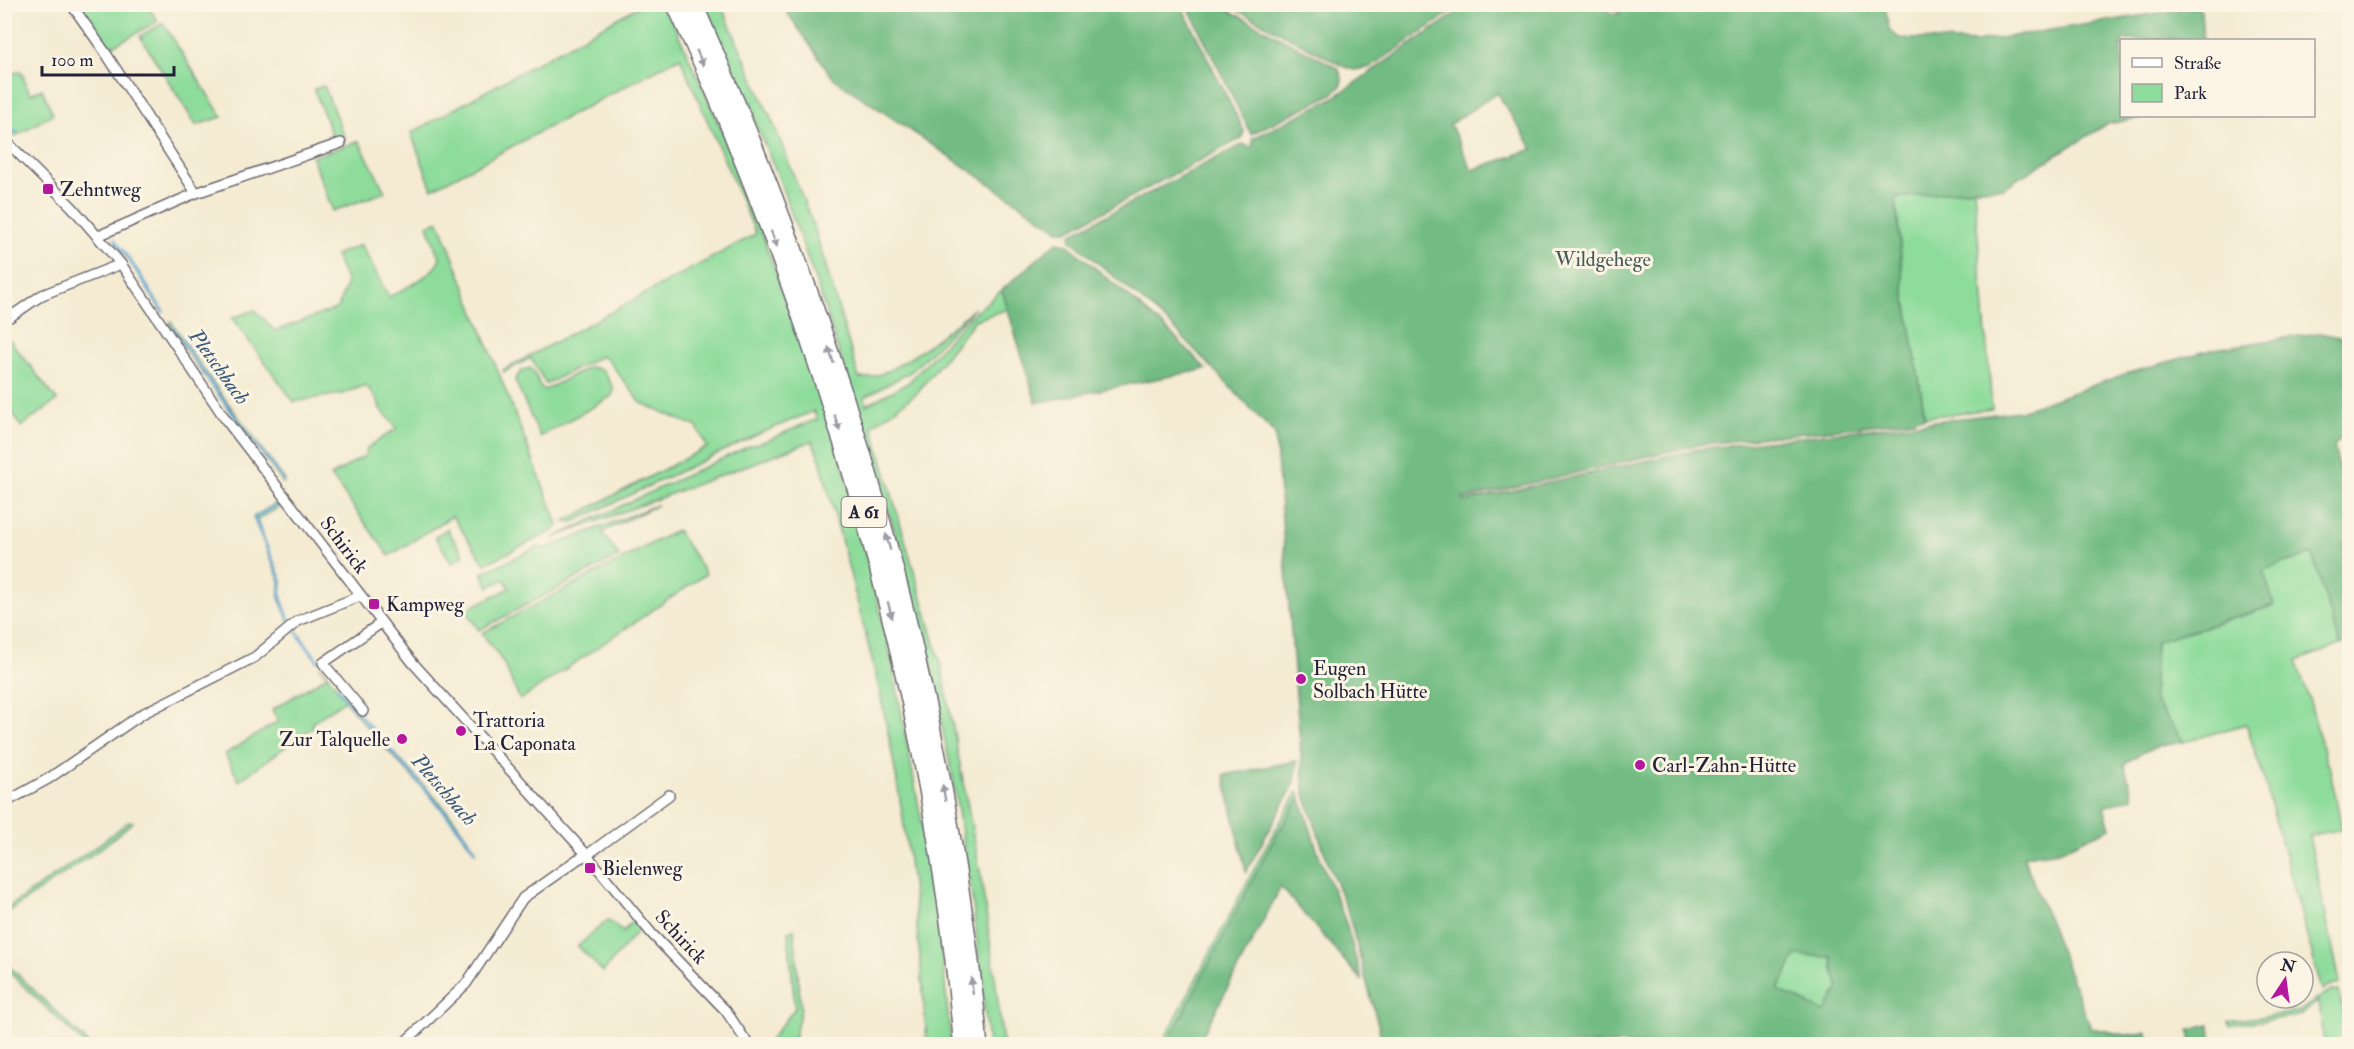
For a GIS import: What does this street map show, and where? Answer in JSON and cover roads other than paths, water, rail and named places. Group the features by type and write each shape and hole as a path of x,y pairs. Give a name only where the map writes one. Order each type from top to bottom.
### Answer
{"highway":[{"name":"A 61","path":"676,4 728,121 790,281 870,531 920,742 944,880 963,1044"},
{"name":"A 61","path":"693,4 740,110 809,289 884,527 932,728 959,879 978,1044"}],"street":[{"path":"71,4 105,52 196,193"},
{"name":"Schirick","path":"4,139 98,236 121,264 226,420 412,663 587,855 652,934 726,1011 748,1044"},
{"path":"98,236 196,193 341,143"},
{"path":"10,317 42,295 121,264"},
{"path":"4,803 48,779 142,714 255,657 298,621 360,596"},
{"path":"363,711 323,663 381,623"},
{"path":"404,1044 466,984 523,898 669,795"}],"waterway":[{"name":"Pletschbach","path":"4,124 17,133"},
{"name":"Pletschbach","path":"115,240 163,312"},
{"name":"Pletschbach","path":"173,328 217,392 284,481"},
{"name":"Pletschbach","path":"280,503 254,518 281,580 280,596 289,620"},
{"name":"Pletschbach","path":"296,631 318,661"},
{"name":"Pletschbach","path":"337,687 442,808 475,850"}],"place":[{"name":"Zehntweg","path":"48,189"},
{"name":"Kampweg","path":"374,604"},
{"name":"Eugen Solbach Hütte","path":"1301,679"},
{"name":"Trattoria La Caponata","path":"461,731"},
{"name":"Zur Talquelle","path":"402,739"},
{"name":"Carl-Zahn-Hütte","path":"1640,765"},
{"name":"Bielenweg","path":"590,868"}],"park label":[{"name":"Wildgehege","path":"1603,259"}]}
